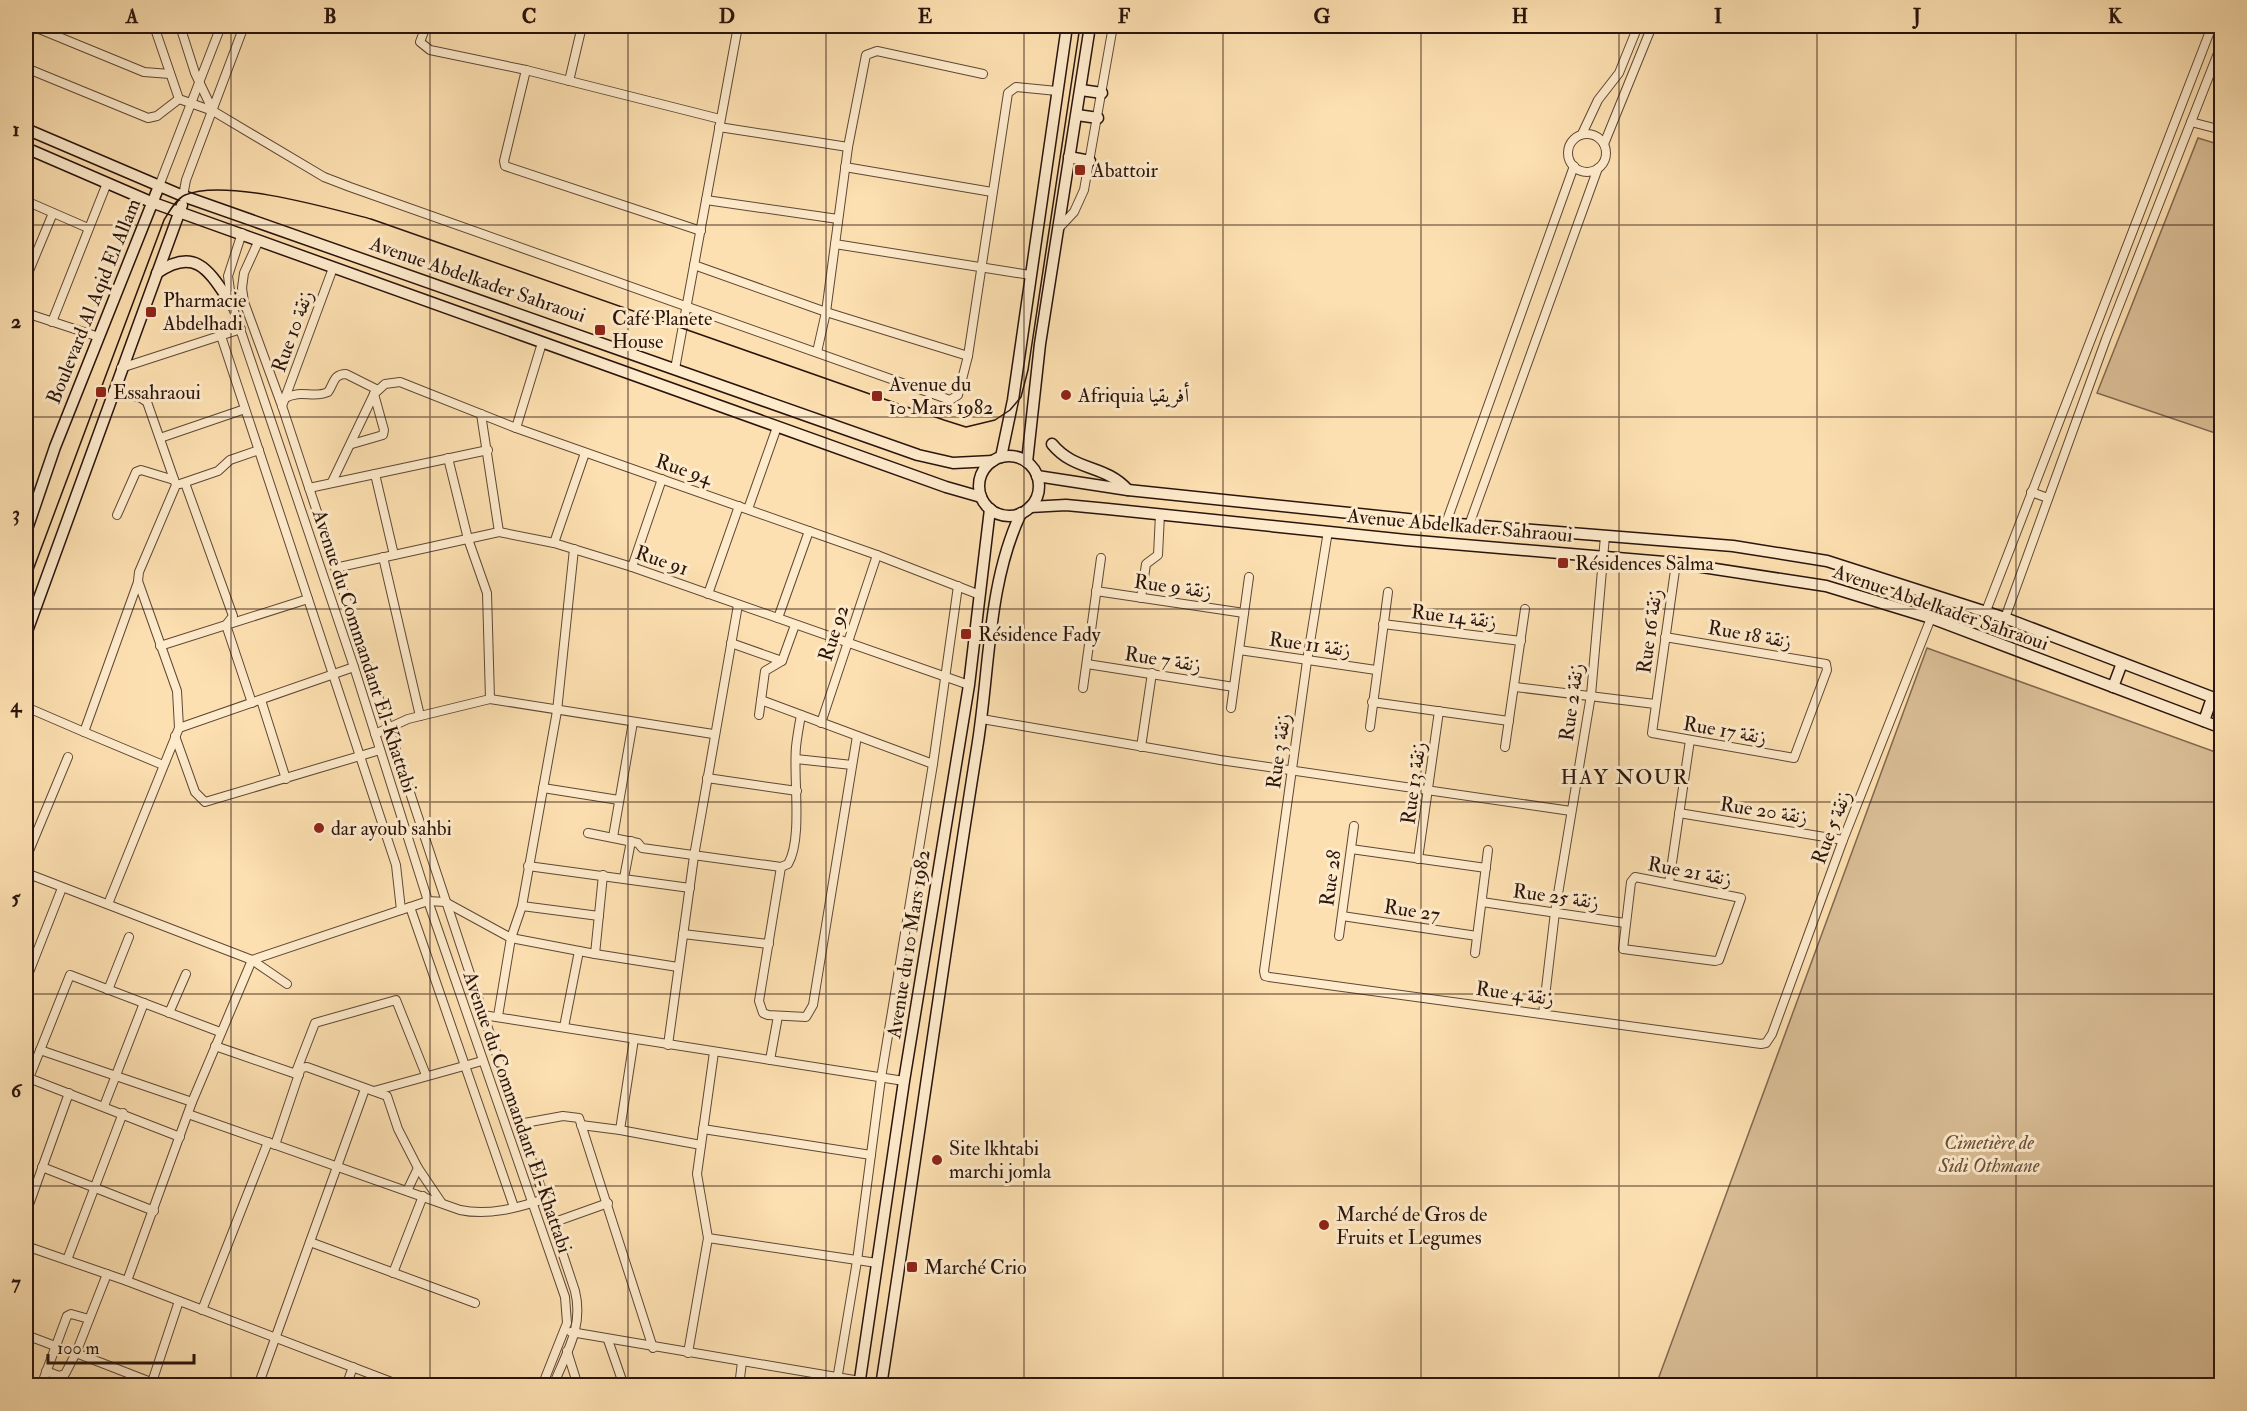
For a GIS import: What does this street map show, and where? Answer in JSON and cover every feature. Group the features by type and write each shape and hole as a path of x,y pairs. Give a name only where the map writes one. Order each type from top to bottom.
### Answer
{"main road":[{"path":"997,459 1019,458 1027,462 1037,476 1038,493 1026,510 1005,516 990,509 981,497 979,487 981,476 997,459 1013,400 1067,26"},
{"path":"1027,462 1040,344 1090,26"},
{"path":"1081,90 1102,93"},
{"path":"1077,115 1098,118"},
{"name":"Avenue Abdelkader Sahraoui","path":"26,129 183,196 925,458 953,462 997,459"},
{"name":"Avenue Abdelkader Sahraoui","path":"26,148 151,202 542,343 981,497"},
{"path":"1070,157 1090,161"},
{"name":"Boulevard Al Aqid El Allam","path":"26,532 48,466 159,186"},
{"path":"26,634 121,368 181,212 183,196"},
{"path":"156,273 178,261 193,261 208,272 232,305"},
{"path":"1052,444 1070,461 1109,473 1128,490"},
{"name":"Avenue Abdelkader Sahraoui","path":"1037,476 1128,490 1446,523 1733,546 1827,561 1986,611 2217,700"},
{"name":"Avenue Abdelkader Sahraoui","path":"1026,510 1066,505 1676,562 1826,586 1931,618 2222,728"},
{"name":"Avenue du 10 Mars 1982","path":"859,1383 904,1081 969,685 990,509"},
{"name":"Avenue du 10 Mars 1982","path":"881,1386 982,719 999,578 1006,549 1026,510"},
{"path":"2114,687 2122,663"},
{"path":"2204,721 2217,700"}],"street":[{"path":"32,26 144,72 170,74"},
{"path":"154,26 179,99 213,111 324,177 502,243 950,400 958,395 968,356 1008,93 1016,87 1057,91"},
{"path":"180,26 199,83 213,111"},
{"path":"159,186 221,26"},
{"path":"183,196 186,180 244,26"},
{"path":"426,26 420,42 430,50 526,70 719,123 848,147"},
{"path":"569,81 582,26"},
{"path":"675,369 738,26"},
{"path":"1058,229 1074,212 1082,198 1113,26"},
{"path":"1582,134 1598,100 1619,73 1638,26"},
{"path":"1469,525 1598,168 1606,156 1604,144 1652,26"},
{"path":"1986,611 2212,26"},
{"path":"2005,618 2048,498 2222,43"},
{"path":"817,352 826,312 848,147 868,53 877,51 983,74"},
{"path":"26,68 148,118 157,116 179,99"},
{"path":"526,70 504,161 505,166 701,231"},
{"path":"2192,122 2222,130"},
{"path":"1598,168 1586,172 1574,166 1568,154 1569,148 1576,137 1582,134 1595,135 1604,144"},
{"path":"1446,523 1574,166"},
{"path":"845,167 992,192"},
{"path":"2152,182 2166,187"},
{"path":"52,322 107,183"},
{"path":"706,200 838,219"},
{"path":"26,201 88,228"},
{"path":"26,278 53,213"},
{"name":"Avenue du Commandant El-Khattabi","path":"242,233 228,276 232,305 354,667 428,901 565,1297 568,1311 564,1330 542,1386"},
{"name":"Avenue du Commandant El-Khattabi","path":"259,240 244,273 242,288 244,302 283,402 335,568 389,725 579,1309 574,1333 553,1386"},
{"path":"835,244 1030,275"},
{"path":"694,265 826,312 968,356"},
{"name":"Rue 10 زنقة","path":"283,402 333,268"},
{"path":"26,313 99,337"},
{"path":"121,368 241,329"},
{"path":"221,336 396,865 401,910"},
{"path":"516,428 542,343"},
{"path":"283,402 301,392 328,393 335,378 340,374 346,374 376,392 383,435 352,444"},
{"name":"Rue 94","path":"376,392 385,384 400,382 516,428 877,555 980,595"},
{"path":"84,732 138,581 139,572 175,483 147,402 141,398 113,391"},
{"path":"332,482 376,392"},
{"path":"160,438 245,409"},
{"path":"481,414 499,532"},
{"path":"748,509 777,426"},
{"path":"117,515 136,472 141,470 175,483 184,483 218,471 230,460 259,450"},
{"path":"309,488 488,450"},
{"path":"554,543 585,453"},
{"path":"448,458 468,539 488,593 490,699"},
{"path":"375,474 394,555"},
{"path":"632,567 662,479"},
{"path":"184,483 233,616 226,625"},
{"path":"2031,492 2048,498"},
{"path":"708,594 739,506"},
{"path":"1141,598 1146,564 1158,555 1160,514"},
{"path":"778,618 809,531"},
{"name":"Rue 3 زنقة","path":"1265,976 1307,661 1328,531"},
{"name":"Rue 91","path":"335,568 499,532 554,543 632,567 969,685"},
{"name":"Rue 2 زنقة","path":"1543,1014 1555,912 1591,695 1605,536"},
{"path":"498,1016 511,938 522,906 557,711 574,549"},
{"name":"Rue 92","path":"822,723 846,642 877,555"},
{"path":"383,557 420,716"},
{"path":"1083,688 1101,558"},
{"name":"Rue 16 زنقة","path":"1652,733 1676,562"},
{"path":"1231,708 1249,577"},
{"path":"108,904 179,728 177,691 138,581"},
{"path":"836,1382 857,1261 881,1078 933,764 958,586"},
{"name":"Rue 9 زنقة","path":"1096,591 1244,613"},
{"path":"1370,727 1388,592"},
{"path":"160,646 308,599"},
{"path":"668,1045 694,856 738,605"},
{"path":"1505,747 1525,609"},
{"name":"Rue 5 زنقة","path":"1761,1044 1766,1042 1772,1034 1842,840 1931,618"},
{"name":"Rue 14 زنقة","path":"1383,624 1521,641"},
{"path":"226,625 252,703"},
{"path":"759,715 765,671 782,661 795,625"},
{"name":"Rue 18 زنقة","path":"1665,637 1827,666 1792,758"},
{"path":"731,643 782,661"},
{"name":"Rue 11 زنقة","path":"1239,650 1376,670"},
{"name":"Rue 7 زنقة","path":"1087,664 1234,687"},
{"path":"179,728 354,667"},
{"path":"1141,747 1152,673"},
{"name":"Rue 16 زنقة","path":"1515,687 1655,704"},
{"path":"375,734 389,725 490,699 714,734"},
{"path":"261,700 286,779"},
{"path":"761,700 933,764"},
{"path":"1372,702 1509,721"},
{"path":"26,706 163,765"},
{"name":"Rue 13 زنقة","path":"1418,859 1430,790 1439,711"},
{"path":"801,715 796,759 797,791 791,858 781,867 759,1001 763,1013 806,1017 813,1005 857,736"},
{"path":"982,719 1141,747 1571,811"},
{"path":"613,837 633,722"},
{"name":"Rue 17 زنقة","path":"1652,733 1792,758"},
{"path":"175,736 195,792 205,802 380,750"},
{"path":"1669,883 1690,740"},
{"path":"26,858 68,757"},
{"path":"796,759 852,765"},
{"path":"707,778 797,791"},
{"path":"543,788 619,800"},
{"name":"Rue 20 زنقة","path":"1679,813 1842,840"},
{"name":"Rue 28","path":"1339,936 1354,826"},
{"path":"588,833 631,841 642,848 781,867"},
{"path":"624,878 631,841"},
{"path":"1351,849 1486,868"},
{"path":"1475,953 1488,850"},
{"path":"528,866 690,888"},
{"path":"26,873 252,960 287,984"},
{"path":"595,954 603,875"},
{"name":"Rue 21 زنقة","path":"1633,878 1669,883 1741,898 1718,961 1622,948 1633,878"},
{"path":"26,980 28,965 62,888"},
{"path":"127,1281 192,1102 252,960 428,901 445,902 511,938 678,967"},
{"name":"Rue 25 زنقة","path":"1482,902 1625,923"},
{"path":"522,906 599,916"},
{"path":"410,907 514,1207"},
{"name":"Rue 27","path":"1342,916 1477,936"},
{"path":"683,934 769,944"},
{"path":"108,990 129,937"},
{"path":"564,1027 579,951"},
{"path":"169,1013 186,974"},
{"path":"180,1137 123,1113 27,1078 70,975 220,1032"},
{"name":"Rue 4 زنقة","path":"1265,976 1761,1044"},
{"path":"202,1310 272,1143 315,1023 396,1000 426,1075"},
{"path":"104,1106 144,1003"},
{"path":"483,1015 904,1081"},
{"path":"770,1060 778,1016"},
{"path":"620,1130 634,1039"},
{"path":"215,1046 297,1074"},
{"path":"40,1050 116,1078 192,1102"},
{"path":"687,1353 708,1238 697,1174 714,1052"},
{"path":"369,1090 482,1061"},
{"path":"297,1074 301,1068 307,1067 387,1096 398,1129 418,1168 441,1203"},
{"path":"258,1386 336,1165 369,1090"},
{"path":"26,1213 69,1093"},
{"path":"67,1260 123,1113"},
{"path":"188,1114 475,1213 514,1207 544,1199"},
{"path":"519,1124 578,1117 608,1203 652,1348"},
{"path":"581,1125 701,1145"},
{"path":"703,1129 871,1155"},
{"path":"42,1167 154,1210"},
{"path":"407,1191 418,1168"},
{"path":"393,1272 423,1196"},
{"path":"552,1223 608,1203"},
{"path":"708,1238 877,1263"},
{"path":"309,1242 475,1303"},
{"path":"26,1246 127,1281 402,1386"},
{"path":"46,1371 59,1376 65,1374 76,1353 106,1274"},
{"path":"152,1382 179,1301"},
{"path":"41,1386 69,1315 89,1320"},
{"path":"564,1330 652,1348 742,1362 836,1382 859,1383"},
{"path":"26,1335 55,1346"},
{"path":"608,1340 624,1386"},
{"path":"567,1351 578,1386"},
{"path":"76,1353 161,1386"},
{"path":"739,1386 742,1362"},
{"path":"346,1386 353,1367"}],"green space":[{"path":"2198,138 2221,145 2221,435 2097,393"},
{"name":"Cimetière de Sidi Othmane","path":"1927,648 2221,754 2221,1385 1656,1385"}],"tram line":[{"path":"26,589 164,220 179,199 185,195 202,191 225,190 277,196 371,219 944,420 966,427 995,420 1010,410 1021,397 1028,370 1080,26"}],"place":[{"name":"Abattoir","path":"1080,170"},
{"name":"Pharmacie Abdelhadi","path":"151,312"},
{"name":"Café Planete House","path":"600,330"},
{"name":"Essahraoui","path":"101,392"},
{"name":"Afriquia أفريقيا","path":"1066,395"},
{"name":"Avenue du 10 Mars 1982","path":"877,396"},
{"name":"Résidences Salma","path":"1563,563"},
{"name":"Résidence Fady","path":"966,634"},
{"name":"dar ayoub sahbi","path":"319,828"},
{"name":"Site lkhtabi marchi jomla","path":"937,1160"},
{"name":"Marché de Gros de Fruits et Legumes","path":"1324,1225"},
{"name":"Marché Crio","path":"912,1267"}],"district":[{"name":"HAY NOUR","path":"1625,777"}]}
